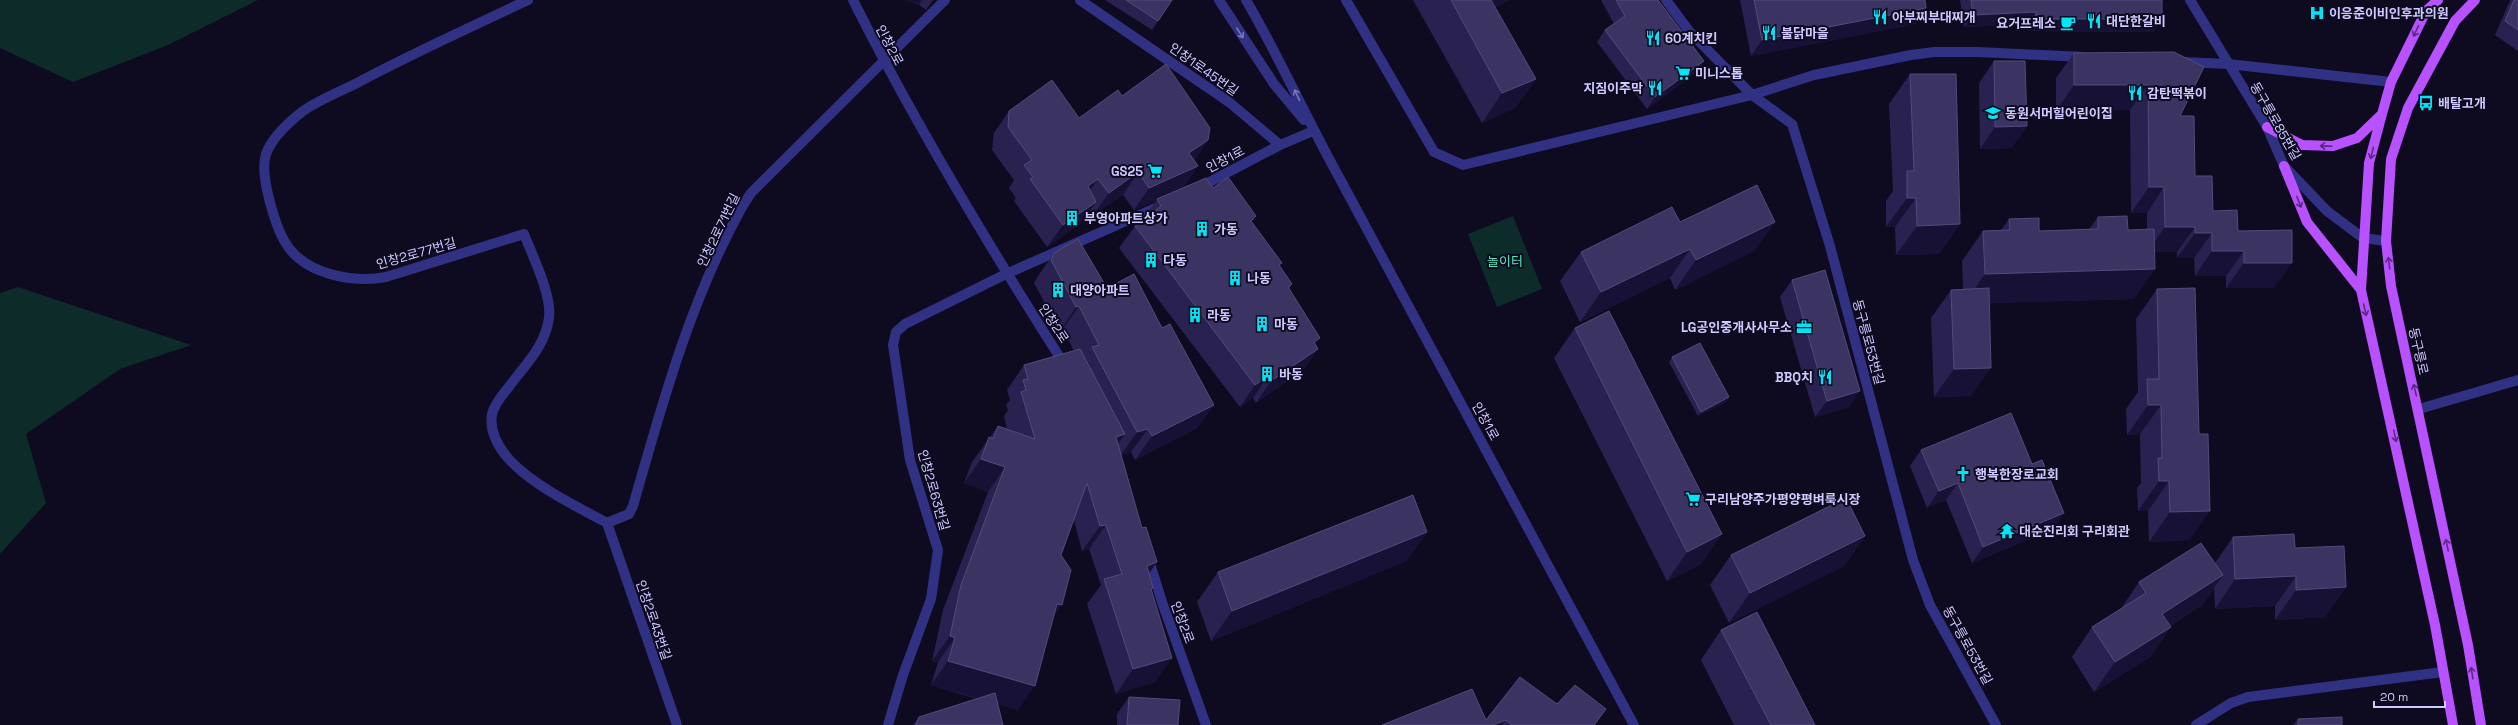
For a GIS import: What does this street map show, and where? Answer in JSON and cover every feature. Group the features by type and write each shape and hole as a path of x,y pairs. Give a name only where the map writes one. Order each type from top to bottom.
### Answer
{"main road":[{"path":"2438,0 2426,11 2391,82 2382,114 2369,163 2363,238 2361,290 2435,625 2453,725"},
{"name":"동구릉로","path":"2475,0 2455,21 2408,108 2391,159 2386,241 2391,286 2419,409 2468,645 2481,725"},
{"path":"2267,128 2302,145 2333,146 2357,138 2382,114"},
{"path":"2284,166 2307,222 2361,290"}],"street":[{"name":"인창2로77번길","path":"528,0 385,68 305,110 287,124 266,153 263,167 264,181 284,242 292,253 307,265 352,279 373,280 386,277 524,234 547,297 549,318 539,350 500,398 492,412 492,427 496,443 506,456 539,485 607,523"},
{"name":"인창2로","path":"853,0 883,60 1006,274 1073,378"},
{"name":"인창2로71번길","path":"607,523 619,520 629,514 633,506 670,377 694,308 742,207 751,193 945,0"},
{"name":"인창1로45번길","path":"1080,0 1229,102 1280,145"},
{"name":"인창1로","path":"1219,0 1274,84 1313,131"},
{"name":"인창1로","path":"1246,0 1276,51 1313,131 1517,505 1634,725"},
{"path":"1346,0 1434,152 1463,165 1752,95 1814,75 1934,52 2011,53 2096,57"},
{"name":"동구릉로53번길","path":"1666,0 1689,31 1752,95 1792,124 1830,246 1913,560 1930,605 1996,725"},
{"name":"동구릉로85번길","path":"2190,0 2267,128 2284,166 2327,211 2363,238 2386,241"},
{"path":"2174,61 2228,64 2391,82"},
{"path":"1280,145 1313,131"},
{"name":"인창1로","path":"1187,194 1280,145"},
{"path":"1006,274 1166,203"},
{"name":"인창2로63번길","path":"888,725 903,675 931,599 938,550 910,460 894,338 905,324 1006,274"},
{"path":"2419,409 2518,380"},
{"name":"인창2로43번길","path":"607,523 677,725"},
{"name":"인창2로","path":"1144,543 1162,602 1206,725"},
{"path":"2196,725 2231,703 2248,697 2443,672"}],"green space":[{"path":"0,0 258,0 168,45 73,82 0,48"},
{"name":"놀이터","path":"1513,216 1542,289 1497,307 1468,234"},
{"path":"18,287 191,345 120,369 26,434 46,503 0,554 0,293"}],"building":[{"path":"1126,0 1172,0 1158,21"},
{"path":"1451,0 1491,0 1536,79 1502,93"},
{"path":"1616,0 1658,0 1704,61 1655,97 1605,30 1625,16"},
{"path":"1754,0 1925,0 1926,8 1762,40"},
{"path":"1971,0 2162,0 2162,19 2036,19 2036,12 1973,15"},
{"path":"2514,0 2518,0 2518,30 2505,21"},
{"path":"2174,52 2204,67 2180,116 2194,116 2195,176 2212,176 2213,211 2237,210 2238,231 2292,230 2292,263 2244,263 2244,251 2212,251 2212,233 2195,233 2195,227 2165,227 2164,187 2149,187 2148,85 2074,85 2074,53"},
{"path":"1994,61 2025,61 2027,126 1995,127"},
{"path":"1166,64 1210,128 1208,140 1189,153 1198,166 1149,188 1138,172 1109,193 1098,179 1088,186 1096,202 1063,225 1030,179 1033,177 1024,165 1032,160 1008,127 1009,111 1052,80 1079,118 1118,90 1122,96"},
{"path":"1910,74 1956,74 1960,224 1917,226 1916,198 1907,198 1907,171 1914,171"},
{"path":"1228,177 1256,216 1251,221 1282,263 1279,265 1292,284 1288,287 1320,338 1314,342 1318,349 1271,381 1268,376 1255,385 1135,226 1161,206 1157,199 1206,178 1213,188"},
{"path":"1757,185 1775,222 1696,260 1690,249 1601,292 1581,252 1672,207 1680,222"},
{"path":"2127,216 2128,230 2154,229 2155,269 1985,274 1983,231 2010,230 2009,219 2039,218 2039,231 2098,229 2098,217"},
{"path":"1078,239 1107,288 1134,274 1162,328 1170,324 1214,405 1152,436 1148,429 1137,432 1092,347 1099,345 1079,306 1076,307 1051,260 1054,253"},
{"path":"1825,270 1860,391 1827,401 1792,280"},
{"path":"1989,288 1991,368 1954,369 1951,290"},
{"path":"2195,288 2199,434 2208,434 2210,511 2170,512 2169,481 2159,481 2158,458 2162,458 2161,405 2148,405 2147,379 2159,379 2157,289"},
{"path":"1609,311 1722,534 1687,552 1575,328"},
{"path":"1700,343 1729,397 1701,412 1672,357"},
{"path":"1080,349 1125,434 1116,437 1142,528 1146,527 1157,562 1147,566 1153,588 1151,589 1172,658 1133,669 1104,579 1122,574 1106,525 1100,526 1087,483 1061,555 1071,570 1062,605 1057,604 1035,686 948,661 955,638 950,636 961,585 1005,467 981,459 989,437 993,439 998,426 1035,439 1021,392 1026,390 1023,380 1028,379 1024,365"},
{"path":"2011,413 2032,464 2042,460 2064,513 1983,547 1958,483 1939,491 1921,450"},
{"path":"1413,495 1427,532 1232,611 1218,572"},
{"path":"1846,498 1865,536 1750,593 1731,555"},
{"path":"2294,534 2295,548 2344,546 2346,587 2296,590 2296,576 2235,579 2233,537"},
{"path":"2201,543 2223,575 2162,614 2171,627 2115,662 2092,627 2146,593 2139,582"},
{"path":"1757,612 1815,725 1771,725 1721,630"},
{"path":"1520,677 1557,704 1575,685 1606,709 1594,725 1512,725 1506,720 1493,725 1382,725 1472,689 1486,720"},
{"path":"995,693 1003,725 916,725 919,717"},
{"path":"1129,697 1180,700 1178,725 1127,725"},
{"path":"2342,717 2342,725 2298,725 2298,719"}],"place":[{"name":"이응준이비인후과의원","path":"2317,13"},
{"name":"아부찌부대찌개","path":"1880,17"},
{"name":"대단한갈비","path":"2094,21"},
{"name":"요거프레소","path":"2068,23"},
{"name":"불닭마을","path":"1769,33"},
{"name":"60계치킨","path":"1653,38"},
{"name":"미니스톱","path":"1683,73"},
{"name":"지짐이주막","path":"1655,88"},
{"name":"감탄떡볶이","path":"2135,93"},
{"name":"배탈고개","path":"2426,103"},
{"name":"동원서머힐어린이집","path":"1993,113"},
{"name":"GS25","path":"1155,171"},
{"name":"부영아파트상가","path":"1072,218"},
{"name":"가동","path":"1202,229"},
{"name":"다동","path":"1151,260"},
{"name":"나동","path":"1235,278"},
{"name":"대양아파트","path":"1058,290"},
{"name":"라동","path":"1195,315"},
{"name":"마동","path":"1262,324"},
{"name":"LG공인중개사사무소","path":"1804,327"},
{"name":"바동","path":"1267,374"},
{"name":"BBQ치","path":"1825,377"},
{"name":"행복한장로교회","path":"1963,474"},
{"name":"구리남양주가평양평벼룩시장","path":"1693,499"},
{"name":"대순진리회 구리회관","path":"2007,531"}]}
